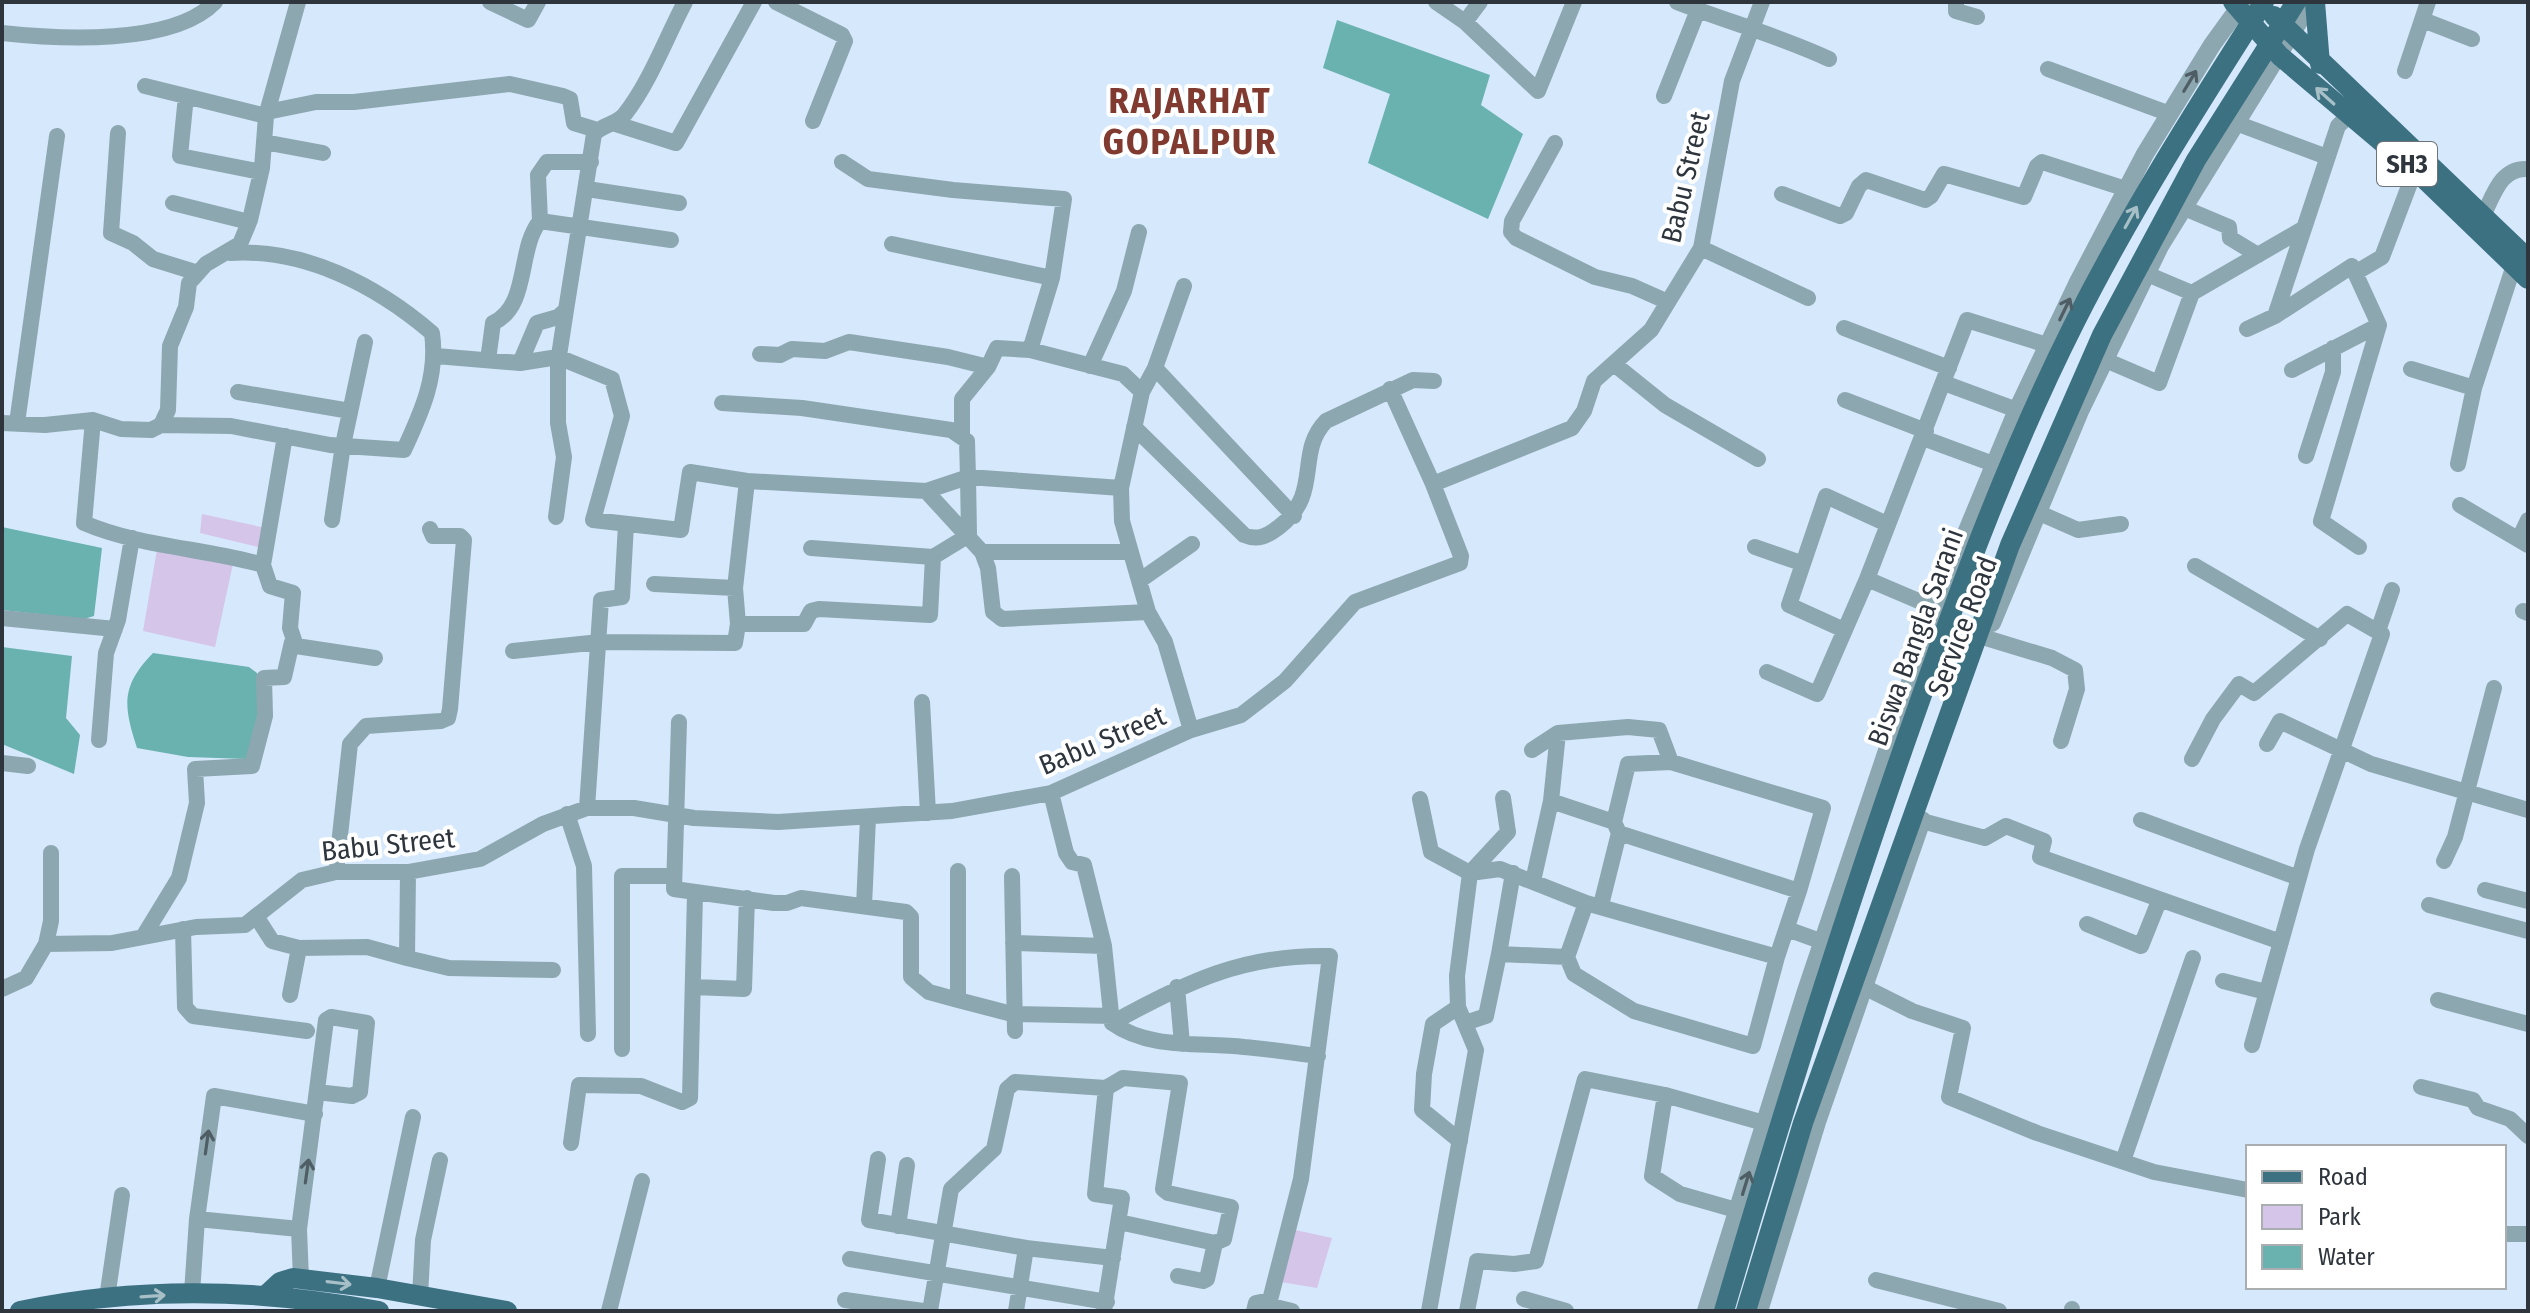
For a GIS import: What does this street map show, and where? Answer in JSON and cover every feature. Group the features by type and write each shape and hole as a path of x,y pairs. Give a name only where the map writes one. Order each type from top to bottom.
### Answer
{"main road":[{"path":"2287,30 2296,2"},
{"path":"2313,2 2320,64"},
{"name":"SH3","path":"2250,6 2287,30 2483,216 2523,268"},
{"name":"SH3","path":"2250,6 2274,49 2523,268"},
{"name":"Biswa Bangla Sarani","path":"1724,1311 1813,1012 1939,616 2074,325 2155,173 2250,6"},
{"name":"Biswa Bangla Sarani","path":"1746,1311 1803,1123 1828,1071 2016,547 2099,357 2196,160 2287,30"},
{"path":"267,1294 280,1282 301,1279 377,1288 507,1311"},
{"path":"20,1311 107,1298 192,1293 267,1294 379,1311"}],"street":[{"path":"2,33 149,32 194,17 215,2"},
{"path":"161,425 170,400 170,346 186,307 189,283 206,264 240,244 249,222 261,172 267,114 298,2"},
{"path":"490,2 528,20 538,2"},
{"path":"616,124 634,100 685,2"},
{"path":"145,86 267,114 316,102 354,102 510,84 570,99 574,123 597,130 616,124 676,143 754,2"},
{"path":"776,2 809,9 842,35 845,46 813,121"},
{"path":"1436,2 1465,22 1538,91 1574,2"},
{"path":"1465,22 1480,2"},
{"path":"1677,2 1751,31 1790,41 1829,59"},
{"name":"Babu Street","path":"46,944 101,944 183,929 245,925 302,880 336,872 408,872 480,859 512,839 587,808 634,808 778,822 928,813 1051,793 1191,730 1241,715 1285,681 1355,602 1460,563 1461,556 1433,484 1572,428 1584,411 1594,381 1651,330 1701,248 1732,81 1762,2"},
{"path":"1956,2 1956,11 1977,17"},
{"path":"2287,30 2313,2"},
{"path":"2405,71 2428,2"},
{"name":"Service Road","path":"1706,1311 1823,942 1939,616 2017,410 2126,189 2170,114 2250,6"},
{"path":"1664,96 1698,10"},
{"path":"2423,20 2472,39"},
{"name":"Service Road","path":"1759,1311 1828,1071 1864,987 2016,547 2037,512 2099,357 2236,123 2274,49"},
{"path":"2048,69 2170,114"},
{"path":"186,96 179,156 261,172"},
{"path":"2275,316 2338,126 2348,116"},
{"path":"2236,123 2327,157"},
{"path":"556,517 564,457 558,423 558,357 597,130"},
{"path":"118,133 111,233 133,243 153,259 198,273"},
{"path":"57,136 10,423 45,425 93,420 121,429 151,430 161,425 231,426 343,445 404,450 421,413 436,356 432,333 402,307 357,282 308,261 264,251 228,253"},
{"path":"264,142 323,153"},
{"path":"1555,143 1512,221 1511,232 1516,238 1595,277 1632,286 1668,302"},
{"path":"488,360 493,323 503,319 514,301 531,236 540,221 538,175 547,162 591,162"},
{"path":"842,162 868,179 1064,199 1052,278 1030,350"},
{"path":"1782,194 1840,216 1846,213 1859,186 1866,180 1925,200 1931,196 1944,174 2024,197 2037,166 2042,162 2126,189"},
{"path":"2483,216 2505,175 2511,169 2528,169"},
{"path":"2355,273 2382,257 2415,170"},
{"path":"587,189 679,203"},
{"path":"173,203 249,222"},
{"path":"2184,208 2229,227 2230,238 2258,255"},
{"path":"540,221 671,240"},
{"path":"2099,357 2159,383 2192,293 2301,230"},
{"path":"1090,366 1124,291 1139,232"},
{"path":"892,244 1052,278"},
{"path":"1701,248 1808,298"},
{"path":"2247,329 2275,316 2352,266 2379,325 2321,521 2359,547"},
{"path":"2458,464 2474,388 2523,268"},
{"path":"2147,274 2192,293"},
{"path":"1184,286 1155,368 1142,392 1121,488 1122,521 1129,552 1148,612 1165,642 1191,730"},
{"path":"520,363 537,323 558,317 566,310"},
{"path":"1767,672 1817,694 1867,579 1967,320 2047,345"},
{"path":"2292,370 2379,325"},
{"path":"1844,328 2017,410"},
{"path":"332,520 343,445 365,342"},
{"path":"760,354 780,355 792,349 825,351 849,342 948,357 988,367"},
{"path":"969,535 967,441 962,434 962,399 988,367 997,348 1030,350 1123,374 1142,392"},
{"path":"2306,456 2333,372 2333,348"},
{"path":"436,356 520,363 558,357 612,379 622,416 593,520 681,530 690,472 747,481 926,491 968,477 1121,488"},
{"path":"1614,364 1665,405 1758,459"},
{"path":"1155,368 1294,516"},
{"path":"2411,369 2474,388"},
{"path":"1134,427 1244,535 1259,538 1269,535 1294,516 1304,495 1315,432 1326,421 1413,380 1434,381"},
{"path":"1390,389 1433,484"},
{"path":"238,392 350,411"},
{"path":"1845,400 1996,465"},
{"path":"722,403 802,408 962,434"},
{"path":"93,420 84,523 132,538 222,553 263,565"},
{"path":"143,937 179,878 197,803 195,769 252,766 265,716 264,678 284,677 292,642 293,593 270,586 263,565 285,436"},
{"path":"513,651 600,642 735,643 738,624 735,588 747,481"},
{"path":"926,491 982,552 988,568 993,612 1002,619 1148,612"},
{"path":"1844,630 1789,605 1826,496 1887,524"},
{"path":"2460,505 2524,542 2528,520"},
{"path":"2037,512 2078,530 2121,524"},
{"path":"587,808 601,600 622,597 626,524"},
{"path":"336,872 350,744 357,732 366,726 448,718 464,540 460,536 433,536 430,529"},
{"path":"811,548 933,557 969,535"},
{"path":"99,740 106,653 115,629 132,538"},
{"path":"1139,581 1192,544"},
{"path":"1755,547 1801,563"},
{"path":"982,552 1129,552"},
{"path":"738,624 804,624 811,611 819,609 930,615 933,557"},
{"path":"2195,566 2320,639"},
{"path":"1867,579 1939,616"},
{"path":"654,584 735,588"},
{"path":"2378,631 2392,590"},
{"path":"2192,759 2213,719 2239,684 2254,693 2347,614 2382,634 2299,878 2252,1045"},
{"path":"2,618 115,629"},
{"path":"1986,638 2052,658 2075,670 2077,689 2061,741"},
{"path":"292,642 302,649 375,658"},
{"path":"2444,861 2494,688"},
{"path":"922,702 928,813"},
{"path":"2267,744 2280,721 2340,753 2528,810"},
{"path":"679,722 674,889 787,903 801,898 906,912 911,917 911,977 929,992 1012,1014 1113,1019 1206,974 1281,956 1330,956 1301,1179 1270,1300 1255,1307"},
{"path":"1532,750 1558,733 1628,727 1659,730 1671,762"},
{"path":"1533,881 1551,801 1558,733"},
{"path":"1671,762 1823,808 1753,1046 1634,1011 1574,974 1567,957 1594,904 1617,828 1628,764 1671,762"},
{"path":"2,763 28,766"},
{"path":"1051,793 1066,853 1072,862 1084,865 1104,946 1113,1019 1130,1033 1182,1044 1242,1046 1318,1056"},
{"path":"1429,1311 1476,1050 1458,1007 1457,976 1470,873 1508,832 1503,798"},
{"path":"1420,799 1431,852 1470,873 1500,869 1594,904 1777,957"},
{"path":"1551,801 1617,828 1799,891"},
{"path":"567,814 584,866 588,1034"},
{"path":"864,906 868,818"},
{"path":"2141,820 2299,878"},
{"path":"1922,821 1985,838 2006,826 2044,841 2040,857 2281,942"},
{"path":"2,989 26,978 46,944 51,921 51,853"},
{"path":"958,871 958,1000"},
{"path":"407,958 408,872"},
{"path":"1465,1023 1486,1016 1513,873"},
{"path":"622,1049 622,876 673,876"},
{"path":"1012,876 1012,1014 1015,1031"},
{"path":"2485,890 2528,901"},
{"path":"571,1143 579,1085 641,1086 682,1102 690,1098 695,894"},
{"path":"694,987 744,989 747,898"},
{"path":"2087,924 2141,946 2159,901"},
{"path":"2429,905 2528,931"},
{"path":"256,916 272,941 299,948 367,947 449,968 553,970"},
{"path":"183,929 185,1007 193,1016 307,1031"},
{"path":"1787,929 1823,942"},
{"path":"1013,943 1104,946"},
{"path":"290,995 299,948"},
{"path":"1499,954 1567,957"},
{"path":"2123,1161 2193,958"},
{"path":"2223,981 2266,992"},
{"path":"1177,987 1182,1044"},
{"path":"1864,987 1912,1011 1963,1028 1949,1097 2037,1133 2154,1172 2246,1190"},
{"path":"2438,1000 2528,1024"},
{"path":"1458,1007 1433,1024 1424,1074 1422,1110 1460,1141"},
{"path":"301,1279 299,1229 326,1020 331,1017 367,1023 360,1092 352,1096 317,1092"},
{"path":"930,1311 951,1189 994,1149 1007,1089 1015,1082 1106,1088 1123,1078 1180,1083 1163,1189 1168,1193 1231,1207 1224,1239 1215,1243 1119,1222"},
{"path":"1467,1311 1477,1261 1514,1264 1536,1261 1585,1079 1665,1095 1764,1123"},
{"path":"2421,1087 2473,1100 2478,1108 2510,1119 2528,1136"},
{"path":"850,1259 938,1272 1105,1306 1122,1198 1095,1194 1106,1088"},
{"path":"1665,1095 1652,1176 1680,1194 1736,1210"},
{"path":"192,1293 197,1219 214,1096 315,1114"},
{"path":"377,1288 413,1117"},
{"path":"878,1159 868,1219 1026,1248 1113,1258"},
{"path":"420,1296 423,1240 440,1160"},
{"path":"898,1226 907,1165"},
{"path":"609,1311 642,1181"},
{"path":"107,1298 122,1195"},
{"path":"197,1219 299,1229"},
{"path":"2506,1234 2528,1234"},
{"path":"1178,1276 1203,1281 1207,1279 1215,1243"},
{"path":"1016,1311 1026,1248"},
{"path":"1876,1280 1999,1311"},
{"path":"1524,1299 1566,1311"},
{"path":"845,1300 923,1311"},
{"path":"1255,1307 1292,1311"}],"green space":[{"path":"202,514 266,528 262,548 200,533"},
{"path":"158,544 234,559 215,647 143,631"},
{"path":"1295,1230 1332,1238 1317,1288 1281,1282"}],"water":[{"path":"1337,20 1490,75 1481,105 1523,134 1488,219 1368,163 1390,94 1323,68"},
{"path":"2,527 102,548 94,616 84,619 2,610"},
{"path":"2,647 72,656 66,718 80,735 74,774 2,744"},
{"path":"153,653 249,667 257,673 260,712 247,759 188,757 137,748 129,720 128,697 135,676"}],"district":[{"name":"RAJARHAT GOPALPUR","path":"1190,120"}]}
